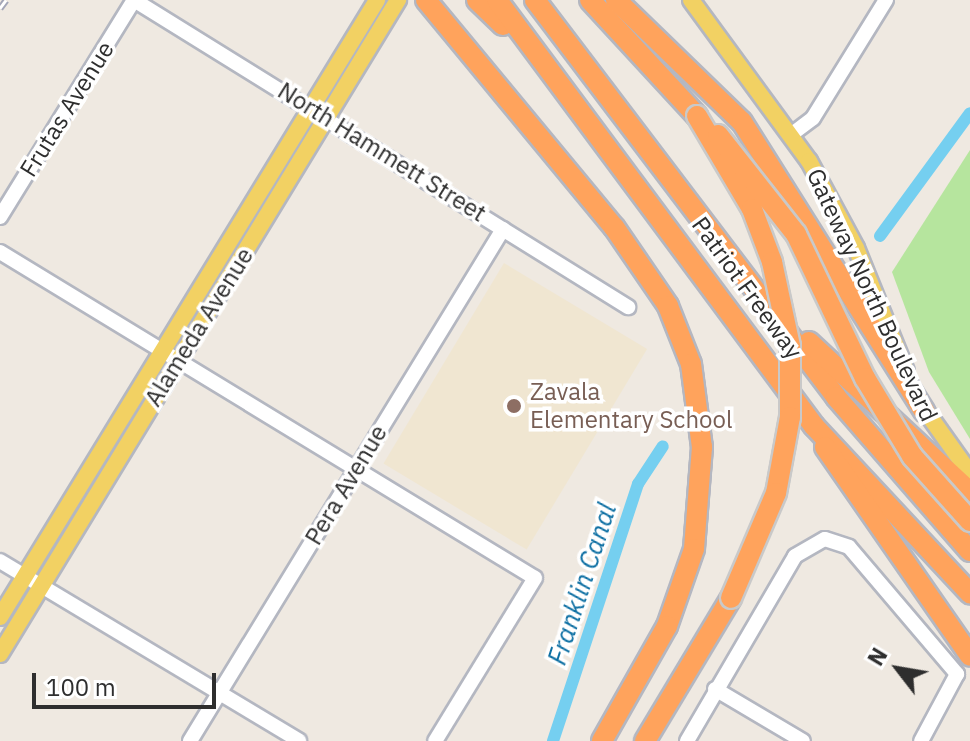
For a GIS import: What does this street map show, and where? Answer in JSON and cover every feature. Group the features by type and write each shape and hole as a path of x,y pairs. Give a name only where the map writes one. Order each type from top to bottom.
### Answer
{"highway":[{"path":"426,0 614,227 668,306 691,364 702,447 694,549 667,626 602,741"},
{"path":"477,0 542,63"},
{"name":"Patriot Freeway","path":"497,0 542,63 634,175 814,426 970,593"},
{"name":"Patriot Freeway","path":"535,0 876,446 970,551"},
{"path":"590,0 768,191 882,409 912,456 970,521"},
{"path":"616,0 742,122 924,411"},
{"path":"645,741 731,598 776,493 790,417 790,346 752,209 697,116"},
{"path":"756,287 873,408 970,492"},
{"path":"814,426 837,469 970,656"}],"main road":[{"name":"Alameda Avenue","path":"0,617 377,0"},
{"name":"Alameda Avenue","path":"0,654 398,0"},
{"name":"Gateway North Boulevard","path":"691,0 792,134 856,248 924,411 970,473"}],"street":[{"name":"North Hammett Street","path":"134,0 628,307"},
{"name":"Frutas Avenue","path":"0,217 134,0"},
{"path":"792,134 813,118 886,0"},
{"name":"Pera Avenue","path":"190,741 503,229"},
{"path":"0,252 535,578 435,741"},
{"path":"687,741 795,556 812,541 849,547 957,674 921,741"},
{"path":"0,561 299,741"},
{"path":"715,689 803,741"}],"shaded area":[{"name":"Zavala Elementary School","path":"504,263 647,349 527,550 383,464"}],"green space":[{"path":"970,150 970,439 929,372 892,272"}],"waterway":[{"name":"Franklin Canal","path":"880,236 970,113"},
{"name":"Franklin Canal","path":"553,741 638,484 663,446"}],"railway":[{"path":"0,8 6,0"}],"place":[{"name":"Zavala Elementary School","path":"514,406"}]}
